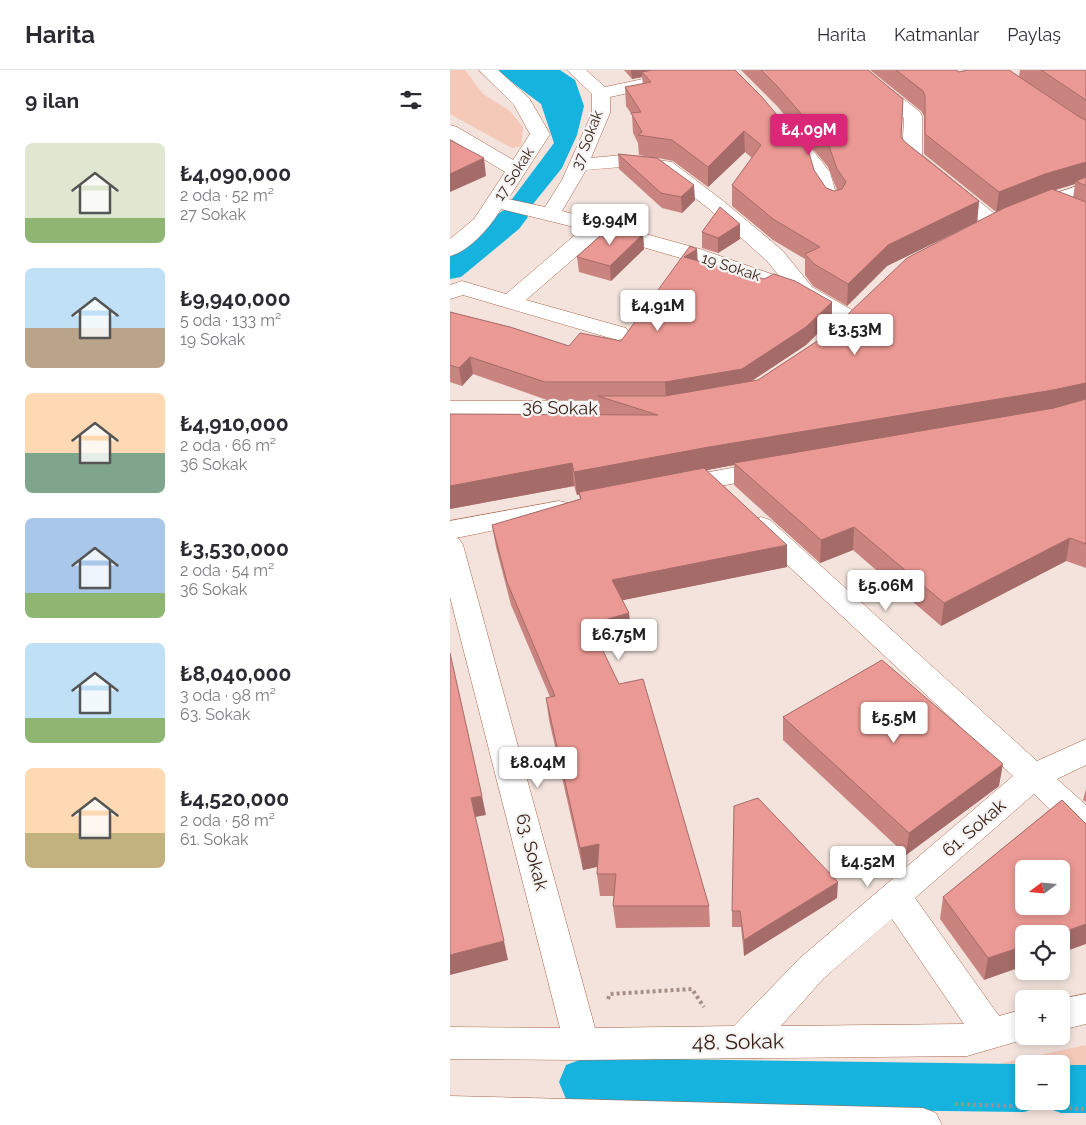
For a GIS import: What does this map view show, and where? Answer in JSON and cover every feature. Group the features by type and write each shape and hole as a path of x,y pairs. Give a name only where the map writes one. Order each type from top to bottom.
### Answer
{"street":[{"name":"17 Sokak","path":"450,250 482,223 540,134 522,102 488,70"},
{"name":"37 Sokak","path":"550,214 572,180 601,113 600,93 576,70"},
{"path":"600,93 711,70"},
{"path":"856,70 913,116 912,157 986,227 1050,200 1086,189"},
{"path":"776,118 820,172 825,190 834,204"},
{"path":"450,131 517,171"},
{"path":"578,165 622,161 664,166 715,204 775,256 804,292"},
{"path":"1050,200 1079,214"},
{"name":"19 Sokak","path":"496,202 550,214 692,254 804,292 849,318"},
{"path":"510,302 598,227"},
{"path":"450,292 462,288 618,333"},
{"name":"36 Sokak","path":"450,408 656,409"},
{"path":"652,490 795,464"},
{"path":"710,479 1086,824"},
{"path":"450,530 585,504"},
{"name":"63. Sokak","path":"450,545 582,1044"},
{"name":"61. Sokak","path":"742,1042 812,968 1034,777 1086,751"},
{"path":"895,896 1007,1029"},
{"path":"1070,1013 1086,1010"},
{"name":"48. Sokak","path":"450,1043 582,1044 967,1040 1007,1029"},
{"path":"450,1113 503,1119 923,1125"}],"shaded area":[{"path":"450,70 465,70 483,94 510,111 523,127 521,146 512,148 450,114"},
{"path":"1086,1045 1086,1077 1070,1078 1070,1055 1039,1055"},
{"path":"1015,1060 1015,1079 1008,1079 1002,1063"}],"water":[{"path":"499,70 560,70 575,80 584,106 577,135 562,168 525,214 513,217 501,214 554,143 541,104 501,74"}],"building":[{"path":"652,70 735,70 761,96 809,153 814,170 826,188 834,191 842,189 846,182 837,169 829,146 761,70 868,70 903,99 901,137 905,142 979,201 888,245 848,284 814,264 805,254 820,247 773,219 732,185 761,145 744,131 708,167 672,140 638,135 642,132 631,113 641,112 625,87 651,82 642,72"},
{"path":"896,70 956,70 959,72 968,70 1009,70 1086,120 1086,162 1045,174 999,192 925,134 925,96 923,91"},
{"path":"1041,70 1086,70 1086,100"},
{"path":"450,140 484,158 450,174"},
{"path":"618,154 657,158 694,185 681,197 661,193"},
{"path":"1086,177 1086,186 1076,181"},
{"path":"1052,189 1086,202 1086,383 709,447 574,472 572,463 450,486 450,414 658,415 598,396 665,396 758,380 825,336 907,258 1004,208"},
{"path":"720,207 740,224 718,238 702,232"},
{"path":"612,225 643,234 610,266 577,257"},
{"path":"690,246 697,249 684,257 764,279 774,274 795,281 832,302 806,327 742,369 665,382 545,382 470,357 459,368 450,365 450,312 510,327 569,346 580,333 621,341"},
{"path":"1086,399 1086,544 1070,538 944,603 854,527 821,540 734,463 1054,408"},
{"path":"704,468 787,545 612,580 629,613 590,624 619,684 643,679 709,906 613,906 616,874 597,874 599,844 580,848 546,698 555,696 507,582 492,525 581,499 579,492"},
{"path":"450,653 482,796 471,798 504,941 450,955"},
{"path":"882,660 1003,764 909,833 783,717"},
{"path":"758,798 838,882 744,940 740,911 732,911 734,806"},
{"path":"1062,800 1086,824 1086,924 1070,930 1070,925 1015,925 1015,949 988,958 943,897"}],"waterway":[{"path":"450,270 513,217"},
{"path":"585,1082 1015,1088"},
{"path":"1070,1089 1086,1089"}]}
